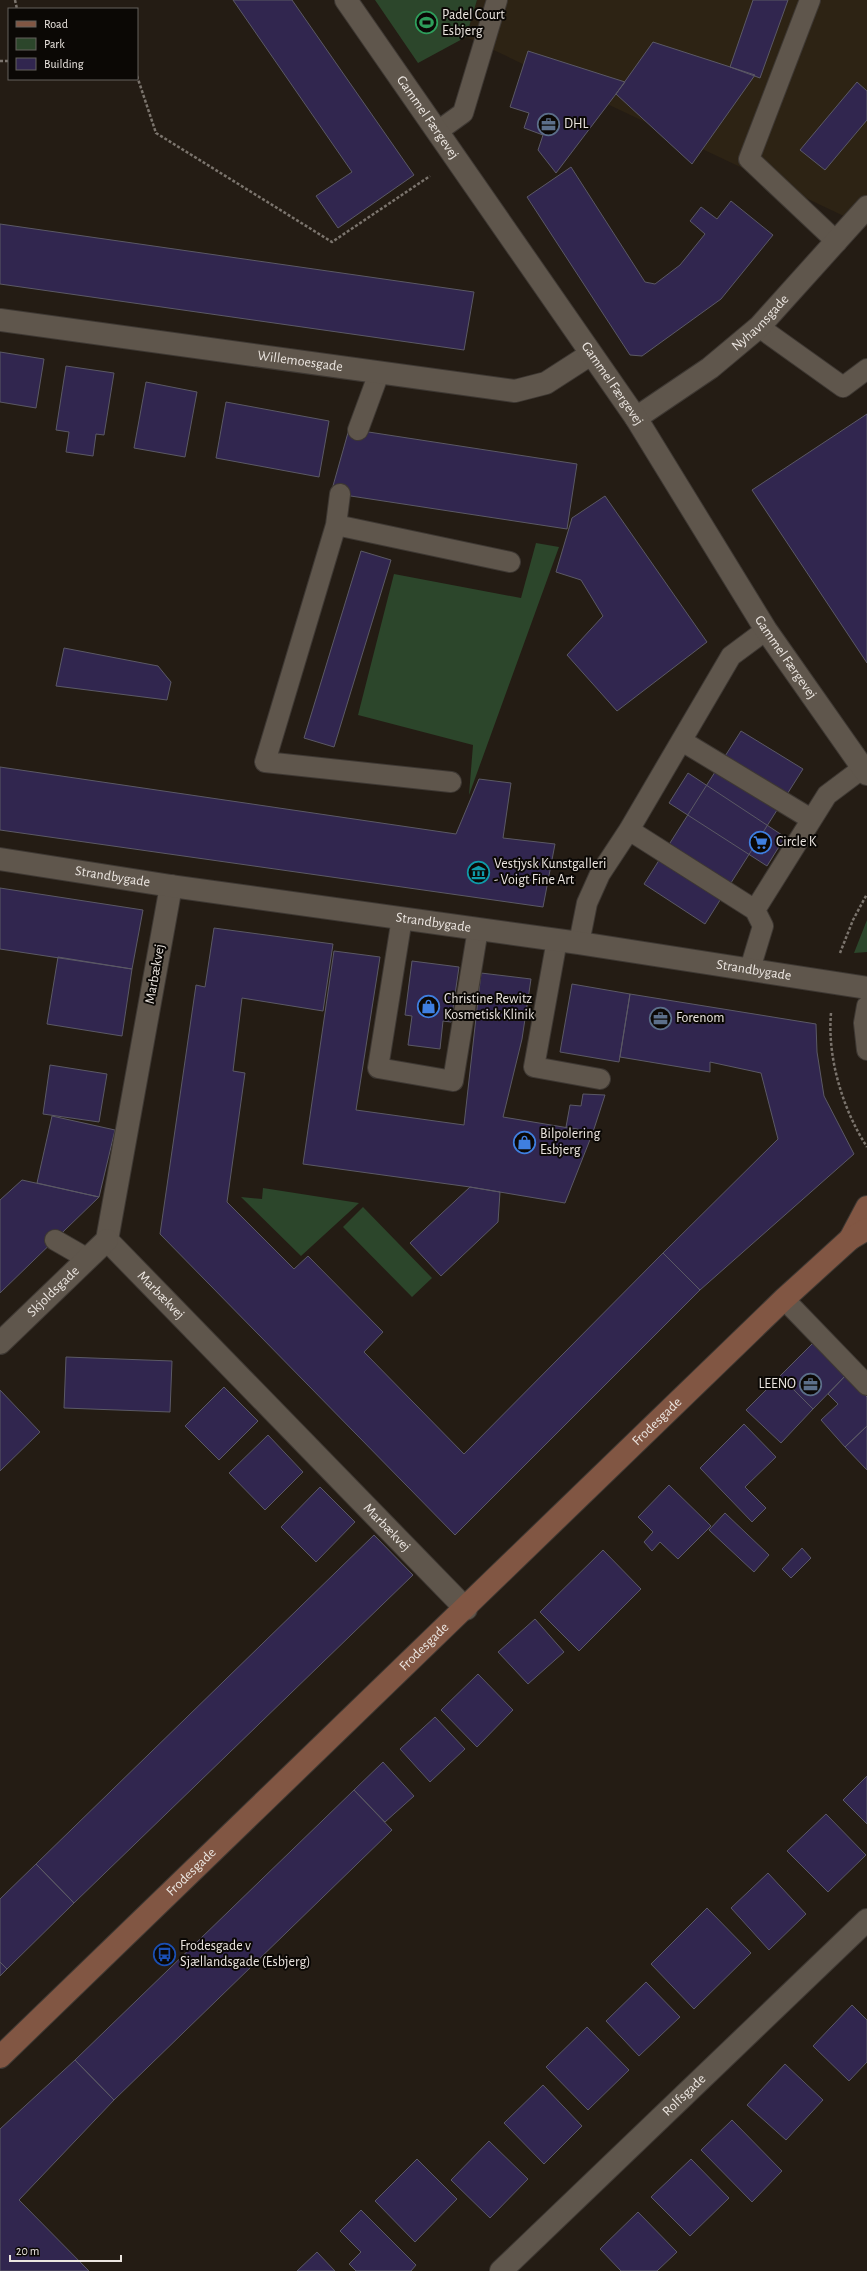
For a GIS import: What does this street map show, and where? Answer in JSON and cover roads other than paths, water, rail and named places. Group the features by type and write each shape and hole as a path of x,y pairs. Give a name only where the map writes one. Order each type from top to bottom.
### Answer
{"main road":[{"name":"Frodesgade","path":"0,2057 466,1609 784,1299 859,1234 867,1207"}],"street":[{"name":"Gammel Færgevej","path":"346,0 636,418 766,630 865,771"},
{"name":"Nyhavnsgade","path":"636,418 710,368 759,326 837,242 867,207"},
{"name":"Willemoesgade","path":"0,320 515,391 546,383 591,354"},
{"name":"Strandbygade","path":"0,859 171,886 579,943 867,988"},
{"name":"Marbækvej","path":"171,886 107,1240 466,1609"},
{"name":"Skjoldsgade","path":"0,1343 107,1240"},
{"name":"Rolfsgade","path":"501,2271 867,1920"}],"lane":[{"path":"438,131 463,113 497,0"},
{"path":"810,0 749,159 837,242"},
{"path":"759,326 843,387 867,369"},
{"path":"358,430 379,373"},
{"path":"340,494 336,526 265,762 451,782"},
{"path":"336,526 510,562"},
{"path":"579,943 587,903 600,874 629,830 731,656 766,630"},
{"path":"682,741 811,819"},
{"path":"755,910 811,819 827,796 865,771"},
{"path":"629,830 755,910 763,926 750,970"},
{"path":"402,918 378,1068 453,1080 478,929"},
{"path":"557,940 534,1067 600,1079"},
{"path":"867,1006 864,1023 867,1050"},
{"path":"55,1240 88,1259"},
{"path":"784,1299 867,1385"}],"place":[{"name":"Padel Court Esbjerg","path":"427,23"},
{"name":"DHL","path":"549,124"},
{"name":"Circle K","path":"760,842"},
{"name":"Vestjysk Kunstgalleri - Voigt Fine Art","path":"478,872"},
{"name":"Christine Rewitz Kosmetisk Klinik","path":"429,1007"},
{"name":"Forenom","path":"661,1018"},
{"name":"Bilpolering Esbjerg","path":"525,1142"},
{"name":"LEENO","path":"811,1384"},
{"name":"Frodesgade v Sjællandsgade (Esbjerg)","path":"164,1954"}]}
